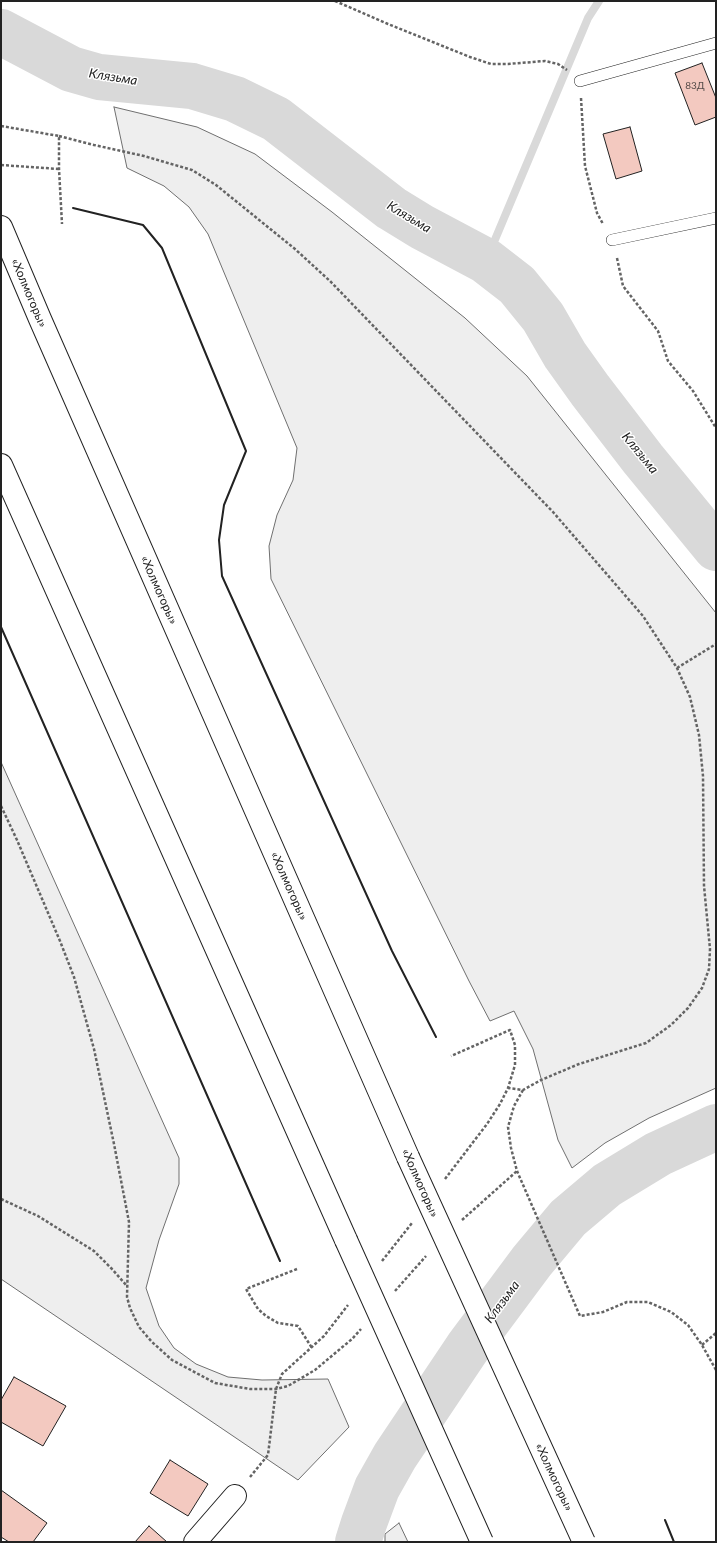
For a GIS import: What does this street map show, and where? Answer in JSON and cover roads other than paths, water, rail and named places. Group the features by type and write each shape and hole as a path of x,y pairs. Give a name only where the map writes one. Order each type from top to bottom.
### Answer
{"main road":[{"name":"«Холмогоры»","path":"1,227 40,320 408,1157 584,1542"},
{"path":"1,465 482,1542"},
{"path":"195,1542 235,1496"}],"lane":[{"path":"580,81 716,43"},
{"path":"612,240 716,218"}],"waterway":[{"path":"486,261 588,18 599,1"},
{"name":"Клязьма","path":"1,32 71,69 99,77 192,86 235,99 276,119 391,208 422,227 486,261 517,285 543,317 565,355 590,390 643,459 716,548"},
{"name":"Клязьма","path":"358,1542 377,1488 395,1456 468,1347 532,1261 568,1218 607,1185 658,1154 716,1127"}]}
